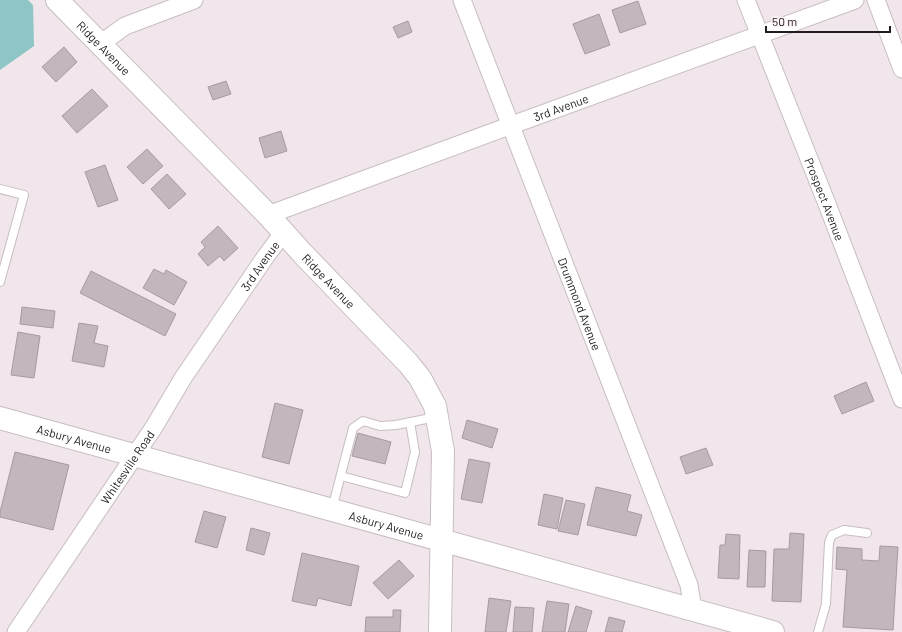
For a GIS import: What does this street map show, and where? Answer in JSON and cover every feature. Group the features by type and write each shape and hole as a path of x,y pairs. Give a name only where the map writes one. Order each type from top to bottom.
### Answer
{"main road":[{"name":"Ridge Avenue","path":"57,0 268,215 303,254 408,363 420,378 435,406 443,451 440,632"},
{"name":"Asbury Avenue","path":"0,418 773,632"}],"street":[{"path":"100,44 125,26 192,0"},
{"name":"Drummond Avenue","path":"462,0 512,125 689,585 693,610"},
{"name":"Prospect Avenue","path":"746,0 902,399"},
{"name":"3rd Avenue","path":"268,215 855,0"},
{"path":"876,0 902,69"},
{"name":"3rd Avenue","path":"236,300 284,232"},
{"name":"Whitesville Road","path":"16,632 154,427 183,378 236,300"}],"lane":[{"path":"0,189 24,195 0,282"},
{"path":"332,509 353,428 363,421 380,426 396,425 437,417"},
{"path":"341,476 405,493 415,452 410,422"},
{"path":"818,632 826,604 829,542 832,535 844,530 867,533"}],"water":[{"path":"0,0 28,0 33,5 34,46 0,70"}],"building":[{"path":"638,1 646,24 620,33 612,10"},
{"path":"599,14 610,45 585,54 573,24"},
{"path":"408,21 412,32 398,38 393,27"},
{"path":"64,47 77,62 56,82 42,67"},
{"path":"226,81 231,94 213,100 208,87"},
{"path":"92,89 108,106 77,133 62,116"},
{"path":"281,131 287,151 265,158 259,138"},
{"path":"147,149 163,166 143,184 127,167"},
{"path":"105,165 118,200 98,207 85,172"},
{"path":"167,174 186,194 169,209 151,189"},
{"path":"218,226 238,248 224,261 220,256 208,266 198,254 205,247 201,242"},
{"path":"154,269 164,274 166,270 187,282 174,305 143,288"},
{"path":"91,271 176,314 165,336 80,293"},
{"path":"22,307 55,311 53,328 20,324"},
{"path":"79,323 98,326 94,343 108,346 104,367 72,361"},
{"path":"18,332 40,336 34,378 11,375"},
{"path":"866,382 874,401 842,414 834,396"},
{"path":"275,403 303,410 289,464 262,457"},
{"path":"467,420 498,429 492,448 462,438"},
{"path":"358,433 391,442 385,464 352,456"},
{"path":"706,448 713,465 686,474 680,457"},
{"path":"15,452 69,465 53,530 0,517"},
{"path":"469,459 490,463 482,503 461,499"},
{"path":"596,487 631,495 627,511 642,515 636,536 587,525"},
{"path":"544,494 563,498 557,529 538,525"},
{"path":"566,500 585,504 578,535 558,531"},
{"path":"204,511 226,517 217,548 195,542"},
{"path":"251,528 270,533 264,555 246,550"},
{"path":"790,533 804,534 801,602 772,601 774,549 789,549"},
{"path":"726,534 740,535 739,579 718,578 720,545 725,545"},
{"path":"880,546 898,547 893,630 843,627 847,570 836,569 837,547 862,549 862,560 879,561"},
{"path":"749,550 766,551 765,587 747,587"},
{"path":"302,553 359,566 351,606 318,598 316,606 292,601"},
{"path":"399,560 414,576 388,599 373,583"},
{"path":"489,598 511,601 506,632 485,632"},
{"path":"547,601 569,604 565,632 542,632"},
{"path":"576,606 592,611 586,632 568,632"},
{"path":"515,607 534,608 532,632 513,632"},
{"path":"393,610 401,610 400,632 365,632 366,617 393,617"},
{"path":"609,617 625,621 622,632 605,632"}]}
